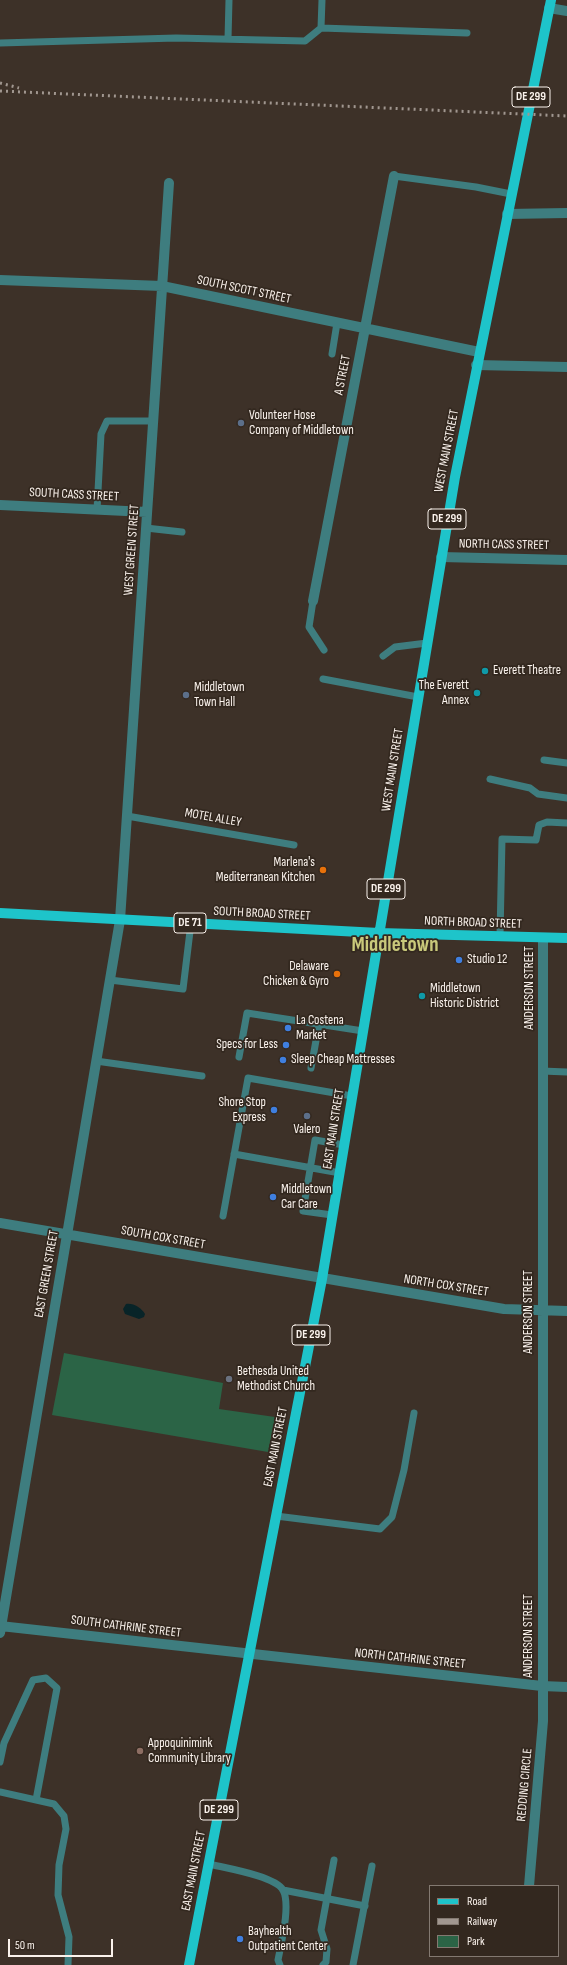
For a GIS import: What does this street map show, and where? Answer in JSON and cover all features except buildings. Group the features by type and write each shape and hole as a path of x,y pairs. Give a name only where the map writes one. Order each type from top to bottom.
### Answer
{"main road":[{"name":"WEST MAIN STREET","path":"379,932 441,557 476,365 550,4"},
{"name":"SOUTH BROAD STREET","path":"0,913 379,932"},
{"name":"NORTH BROAD STREET","path":"379,932 567,938"},
{"name":"EAST MAIN STREET","path":"189,1965 322,1279 379,932"}],"street":[{"path":"550,4 567,11"},
{"name":"A STREET","path":"313,602 394,176"},
{"name":"WEST GREEN STREET","path":"120,920 169,183"},
{"path":"507,214 567,213"},
{"name":"SOUTH SCOTT STREET","path":"0,280 162,286 479,352"},
{"path":"476,365 567,367"},
{"name":"SOUTH CASS STREET","path":"0,505 147,512"},
{"name":"NORTH CASS STREET","path":"441,557 567,560"},
{"name":"EAST GREEN STREET","path":"0,1628 120,920"},
{"name":"ANDERSON STREET","path":"542,1686 543,938"},
{"name":"SOUTH COX STREET","path":"0,1223 322,1279"},
{"name":"NORTH COX STREET","path":"322,1279 504,1309 567,1311"},
{"name":"SOUTH CATHRINE STREET","path":"0,1628 250,1655"},
{"name":"NORTH CATHRINE STREET","path":"250,1655 542,1686 567,1687"},
{"name":"REDDING CIRCLE","path":"529,1885 543,1721 542,1686"}],"lane":[{"path":"228,39 229,0"},
{"path":"321,28 322,0"},
{"path":"0,43 176,38 305,41 321,28 467,33"},
{"path":"394,176 476,187 511,194"},
{"path":"332,354 337,323"},
{"path":"97,510 101,434 107,421 153,421"},
{"path":"146,528 182,532"},
{"path":"313,602 309,627 324,650"},
{"path":"384,656 395,647 427,643"},
{"path":"323,678 418,697"},
{"path":"544,760 567,763"},
{"path":"490,779 530,788 538,794 567,798"},
{"name":"MOTEL ALLEY","path":"127,816 294,845"},
{"path":"500,936 502,839 536,840 540,825 547,822 567,823"},
{"path":"110,980 184,989 192,923"},
{"path":"239,1057 247,1012 363,1031"},
{"path":"311,1068 319,1024"},
{"path":"96,1061 202,1076"},
{"path":"542,1071 567,1072"},
{"path":"223,1216 248,1078 352,1096"},
{"path":"332,1215 303,1210 310,1167 315,1140 344,1145"},
{"path":"234,1154 340,1173"},
{"path":"276,1516 380,1529 392,1517 404,1470 414,1414"},
{"path":"0,1762 4,1743 33,1680 46,1678 57,1688 36,1800"},
{"path":"0,1792 54,1804 64,1816 66,1829 59,1866 58,1895 69,1937 68,1965"},
{"path":"323,1965 326,1962 327,1949 321,1930 334,1860"},
{"path":"209,1864 260,1877 274,1883 283,1890 364,1906"},
{"path":"353,1965 372,1866"},
{"path":"280,1965 278,1960 286,1902 283,1890"}],"green space":[{"path":"64,1353 223,1383 219,1409 275,1417 268,1452 52,1415"}],"water":[{"path":"126,1304 132,1304 139,1308 145,1314 144,1317 139,1319 125,1314 123,1309"}],"railway":[{"path":"0,83 19,88"},
{"path":"0,91 567,116"}],"place":[{"name":"Volunteer Hose Company of Middletown","path":"241,423"},
{"name":"Everett Theatre","path":"485,671"},
{"name":"The Everett Annex","path":"477,693"},
{"name":"Middletown Town Hall","path":"186,695"},
{"name":"Marlena's Mediterranean Kitchen","path":"323,870"},
{"name":"Studio 12","path":"459,960"},
{"name":"Delaware Chicken & Gyro","path":"337,974"},
{"name":"Middletown Historic District","path":"422,996"},
{"name":"La Costena Market","path":"288,1028"},
{"name":"Specs for Less","path":"286,1045"},
{"name":"Sleep Cheap Mattresses","path":"283,1060"},
{"name":"Shore Stop Express","path":"274,1110"},
{"name":"Valero","path":"307,1116"},
{"name":"Middletown Car Care","path":"273,1197"},
{"name":"Bethesda United Methodist Church","path":"229,1379"},
{"name":"Appoquinimink Community Library","path":"140,1751"},
{"name":"Bayhealth Outpatient Center","path":"240,1939"}],"district":[{"name":"Middletown","path":"395,946"}]}
